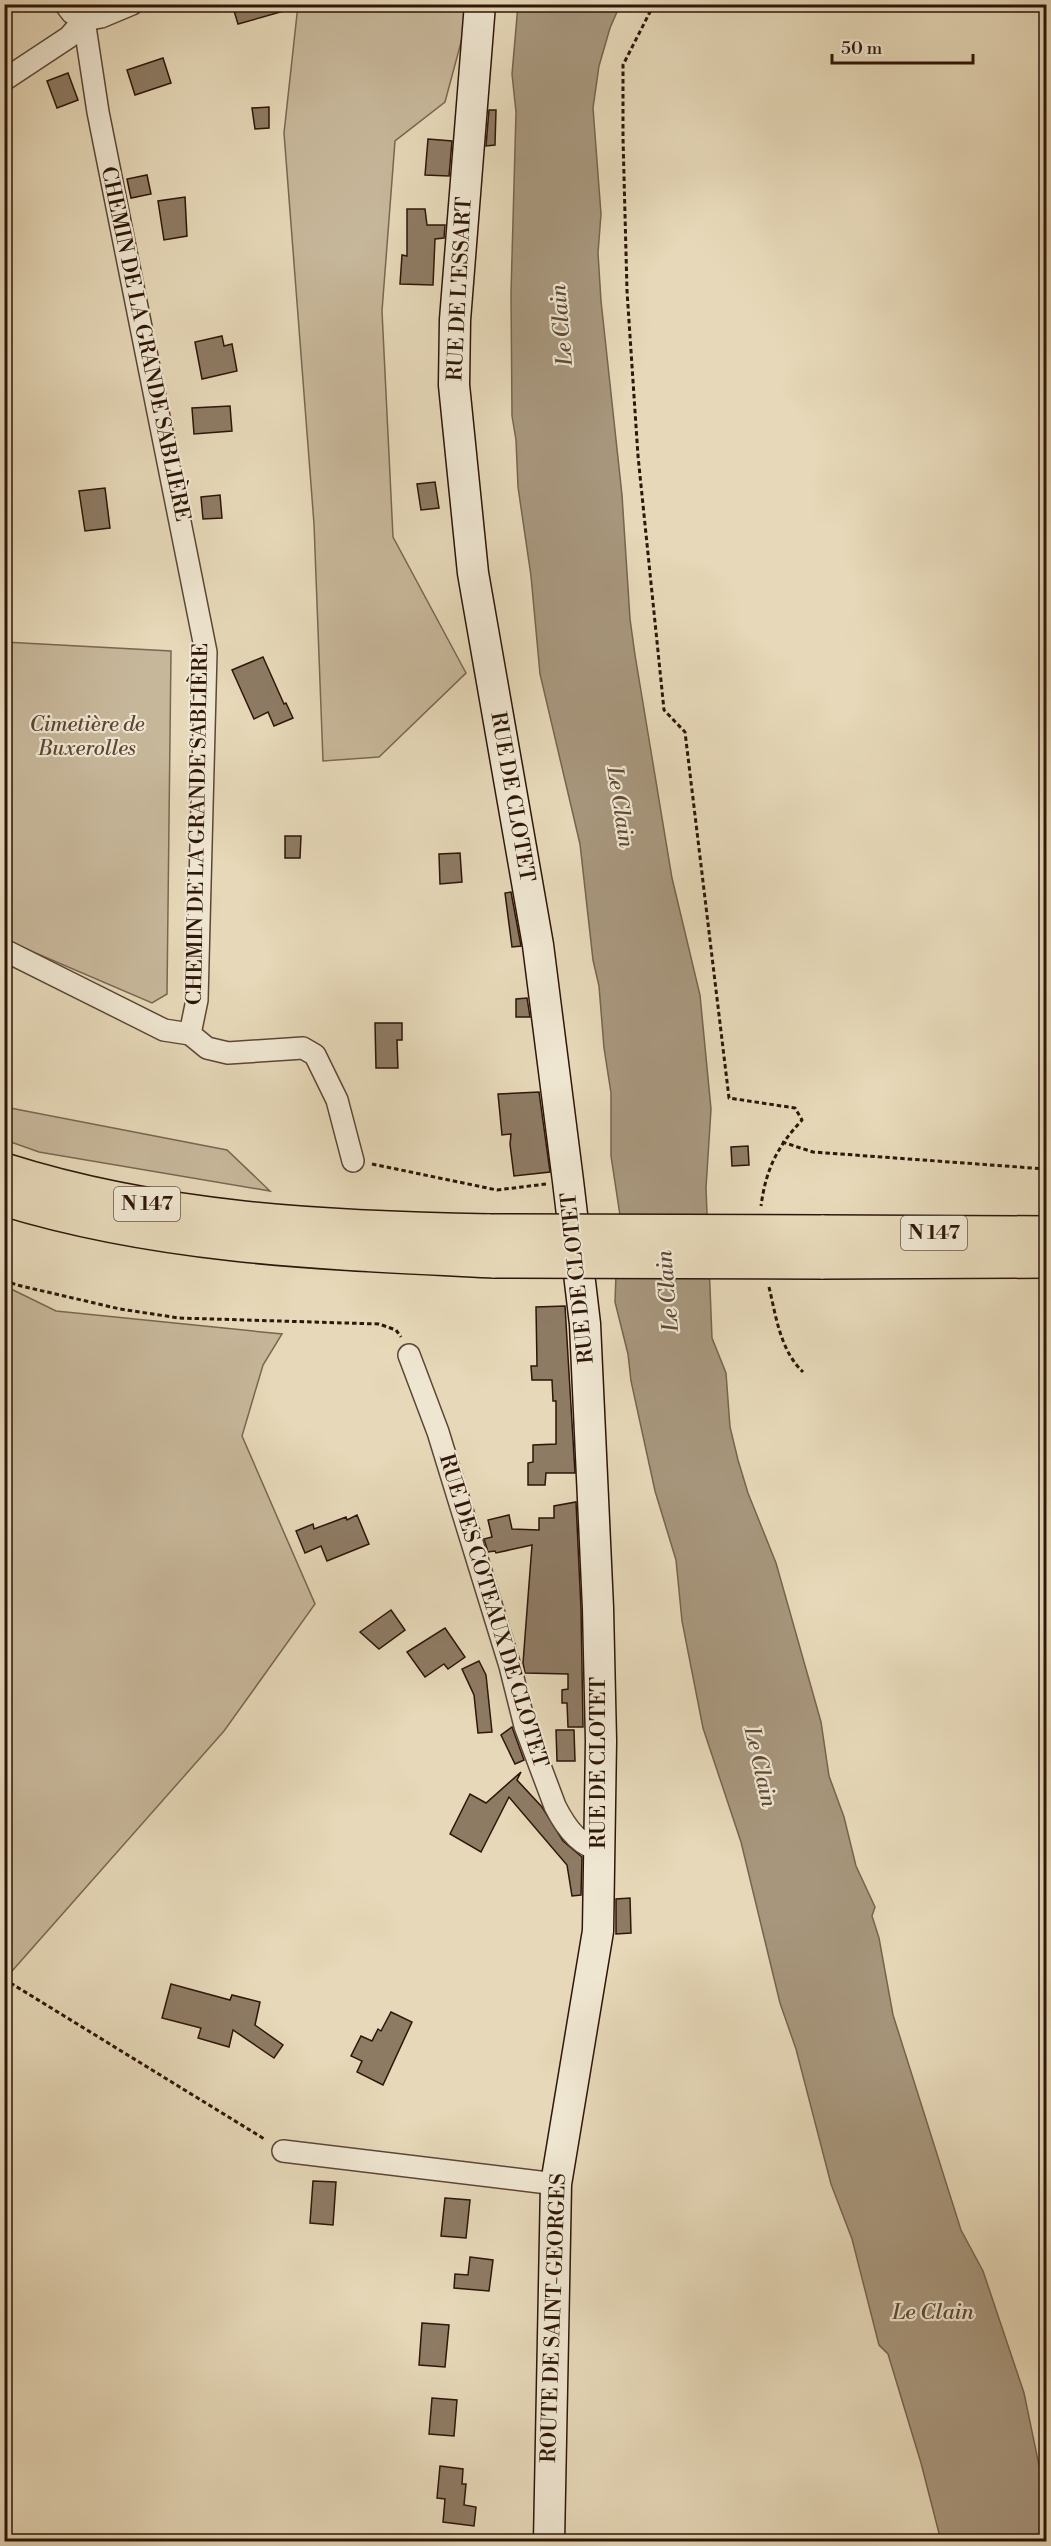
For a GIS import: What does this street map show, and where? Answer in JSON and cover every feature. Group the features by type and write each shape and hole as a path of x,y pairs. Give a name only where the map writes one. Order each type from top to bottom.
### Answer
{"highway":[{"name":"N 147","path":"4,1170 72,1189 178,1210 367,1228 493,1246"},
{"name":"N 147","path":"4,1199 127,1229 178,1238 275,1248 821,1247 1047,1261"},
{"name":"N 147","path":"821,1247 1047,1233"}],"main road":[{"name":"RUE DE L'ESSART","path":"473,573 454,385 455,320 480,4"},
{"name":"RUE DE CLOTET","path":"473,573 538,945 585,1324 601,1742 598,1932 590,1989"},
{"name":"ROUTE DE SAINT-GEORGES","path":"549,2541 556,2184 590,1989"}],"street":[{"path":"65,4 72,13 84,20"},
{"path":"4,80 69,37 84,20 101,17 132,4"},
{"name":"CHEMIN DE LA GRANDE SABLIÈRE","path":"84,20 98,112 207,652 197,1000 190,1034 207,1048 228,1053 303,1048 315,1055 337,1100 353,1161"},
{"path":"4,950 164,1030 190,1034"},
{"name":"RUE DES COTEAUX DE CLOTET","path":"409,1355 438,1432 510,1666 525,1726 555,1806 560,1817 579,1840 590,1847 599,1849"},
{"path":"283,2151 556,2184"}],"path":[{"path":"654,4 623,65 627,291 638,456 664,710 685,732 729,1098 795,1108 802,1120 782,1142 767,1172 760,1204 761,1216"},
{"path":"782,1142 813,1152 1047,1169"},
{"path":"353,1161 497,1190 568,1181"},
{"path":"767,1277 785,1346 793,1362 803,1372"},
{"path":"4,1280 27,1288 120,1309 179,1318 379,1323 396,1330 409,1355"},
{"path":"4,1979 283,2151"}],"green space":[{"path":"298,5 471,5 445,102 395,141 382,311 393,537 466,673 379,757 323,761 314,524 284,133"},
{"name":"Cimetière de Buxerolles","path":"4,642 171,651 167,994 152,1003 17,945 5,942"},
{"path":"5,1107 227,1150 270,1191 39,1152 5,1140"},
{"path":"5,1286 56,1311 282,1334 263,1365 242,1436 315,1604 224,1731 5,1979"}],"water":[{"name":"Le Clain","path":"518,5 620,5 610,28 599,66 593,108 601,214 598,253 601,301 622,495 630,619 635,655 672,878 700,995 711,1109 706,1188 712,1338 726,1373 730,1427 738,1460 748,1493 776,1563 821,1722 829,1776 844,1817 856,1866 875,1907 872,1916 879,1938 893,2015 961,2230 983,2271 1024,2393 1046,2499 1046,2541 941,2541 921,2463 888,2354 879,2345 852,2239 831,2184 796,2049 780,2003 741,1842 703,1728 682,1621 676,1560 655,1491 631,1381 628,1354 615,1302 617,1245 621,1222 611,1156 611,1093 604,1048 599,986 593,960 580,844 540,674 531,576 518,487 516,440 512,416 511,293 516,112 512,74"}],"building":[{"path":"232,4 290,4 291,9 238,24"},
{"path":"163,58 171,83 135,95 127,70"},
{"path":"68,73 78,100 57,108 47,81"},
{"path":"269,107 269,128 255,129 252,108"},
{"path":"489,110 496,110 495,145 486,146"},
{"path":"428,139 452,141 449,176 425,175"},
{"path":"147,175 151,194 131,198 127,179"},
{"path":"185,197 187,236 164,240 158,201"},
{"path":"407,209 425,209 427,225 445,225 444,238 435,239 433,285 400,284 402,255 407,256"},
{"path":"222,336 224,346 232,344 237,371 202,379 195,342"},
{"path":"230,406 232,431 194,434 192,408"},
{"path":"435,482 439,508 421,510 417,484"},
{"path":"105,488 110,528 85,531 79,491"},
{"path":"220,495 222,518 203,519 201,497"},
{"path":"263,657 284,704 286,703 293,718 274,726 268,712 254,719 232,670"},
{"path":"285,836 301,836 300,858 285,858"},
{"path":"460,853 462,882 440,884 439,854"},
{"path":"511,892 521,946 512,947 505,893"},
{"path":"527,998 530,1017 516,1017 516,999"},
{"path":"375,1023 402,1023 402,1040 397,1040 398,1068 376,1068"},
{"path":"539,1092 550,1172 514,1176 511,1134 502,1135 498,1094"},
{"path":"748,1146 749,1165 732,1166 731,1147"},
{"path":"565,1306 575,1473 546,1473 545,1485 528,1485 528,1463 533,1462 533,1445 556,1444 556,1401 553,1401 552,1380 532,1380 531,1366 537,1366 536,1307"},
{"path":"576,1502 583,1727 568,1727 567,1703 562,1703 562,1690 568,1689 568,1674 525,1673 523,1663 532,1545 496,1553 495,1551 488,1552 484,1539 492,1537 488,1520 509,1515 512,1529 539,1530 539,1518 554,1518 554,1506"},
{"path":"357,1515 369,1544 327,1561 321,1546 305,1553 296,1531 313,1524 314,1529"},
{"path":"391,1610 405,1630 379,1649 360,1632"},
{"path":"445,1628 465,1657 448,1669 444,1664 425,1677 407,1652"},
{"path":"479,1661 486,1675 492,1732 478,1733 474,1695 462,1669"},
{"path":"512,1727 524,1760 515,1764 501,1735"},
{"path":"556,1730 574,1730 575,1761 557,1761"},
{"path":"521,1772 517,1780 542,1807 563,1841 582,1857 581,1895 572,1896 567,1865 509,1797 481,1852 450,1834 470,1794 486,1803"},
{"path":"630,1898 631,1933 616,1934 616,1899"},
{"path":"171,1984 230,2000 232,1995 260,2002 255,2025 283,2045 274,2058 233,2030 229,2047 198,2038 201,2028 162,2018"},
{"path":"391,2012 412,2022 383,2085 357,2072 362,2061 351,2056 361,2036 372,2041 378,2029 381,2031"},
{"path":"313,2181 336,2182 333,2225 310,2223"},
{"path":"445,2198 470,2200 466,2238 441,2236"},
{"path":"470,2257 493,2260 489,2291 454,2288 455,2274 468,2275"},
{"path":"422,2323 449,2325 445,2367 419,2365"},
{"path":"432,2398 457,2400 454,2436 429,2434"},
{"path":"440,2466 463,2469 462,2484 466,2484 464,2505 476,2507 474,2526 443,2522 445,2499 437,2498"}]}
